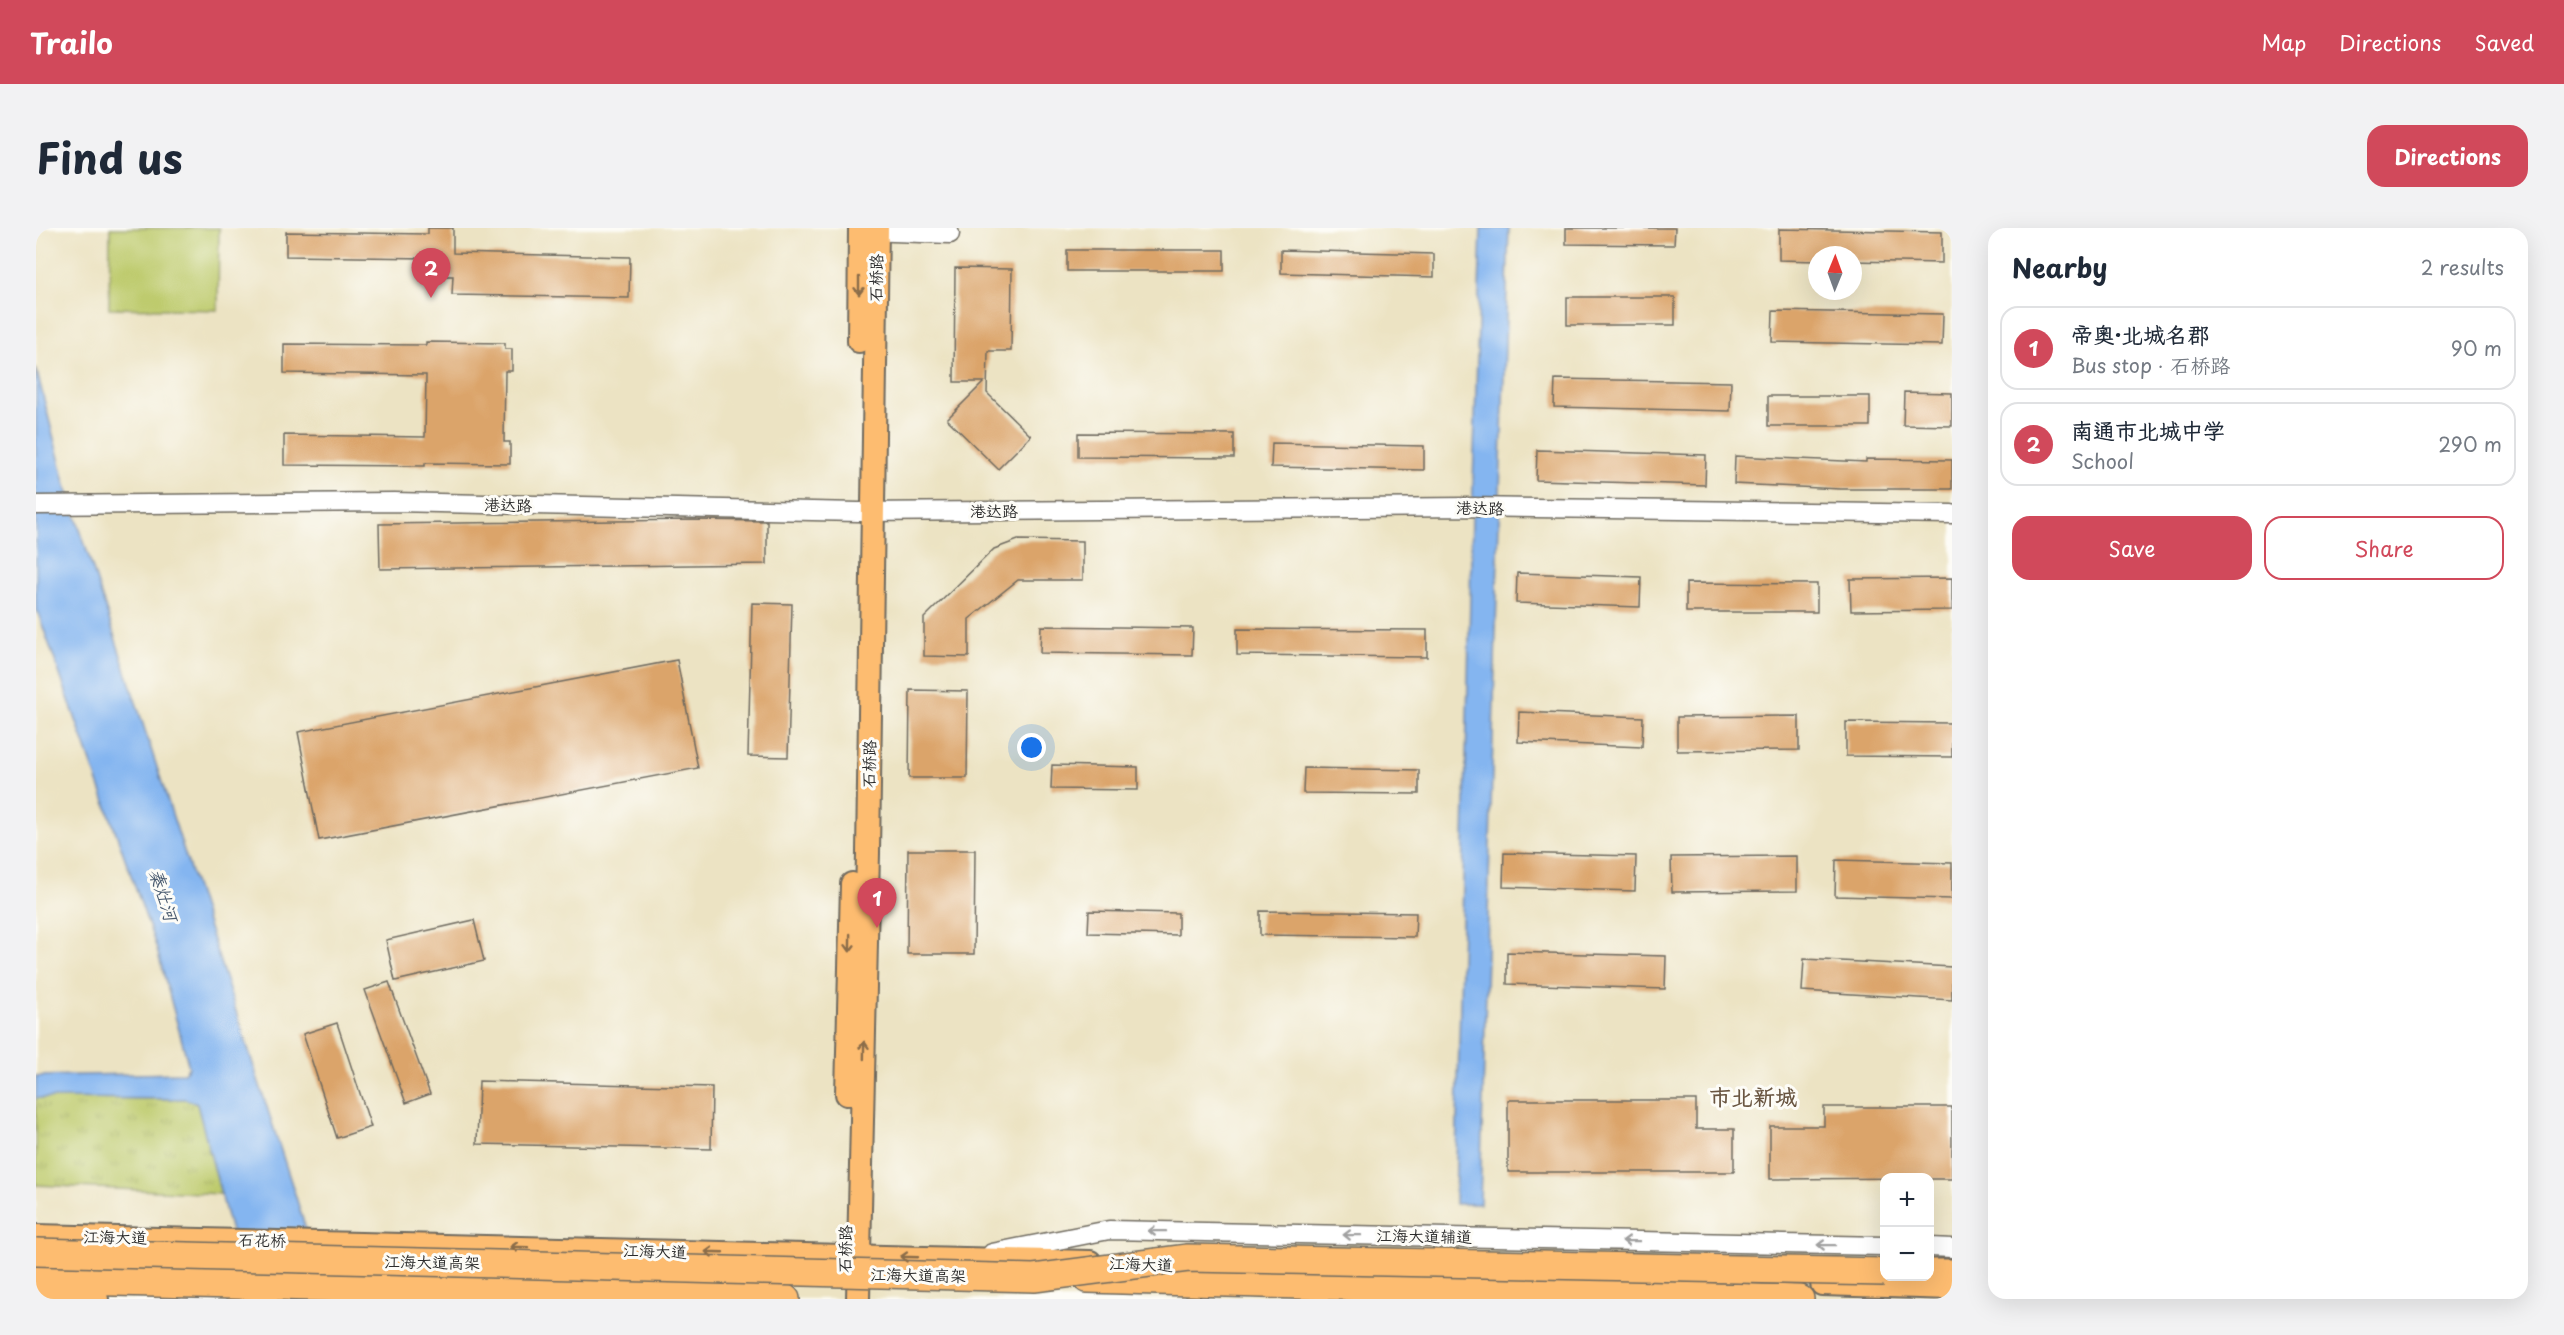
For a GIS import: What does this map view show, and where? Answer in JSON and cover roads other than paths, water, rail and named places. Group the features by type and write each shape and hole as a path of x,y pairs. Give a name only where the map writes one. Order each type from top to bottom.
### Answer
{"highway":[{"name":"江海大道高架","path":"36,1252 1800,1299"},
{"path":"1034,1278 1188,1258 1880,1272"},
{"path":"1934,1273 1952,1273"},
{"name":"江海大道高架","path":"36,1280 786,1299"}],"main road":[{"name":"石桥路","path":"844,1299 852,1255 868,853 864,512 868,230"},
{"name":"江海大道","path":"36,1236 194,1239"},
{"name":"石花桥","path":"194,1239 330,1242"},
{"name":"江海大道","path":"330,1242 967,1258 1952,1288"},
{"name":"石桥路","path":"852,1255 858,1299"},
{"path":"36,1297 97,1299"}],"street":[{"path":"868,230 950,234"},
{"name":"港达路","path":"36,505 394,502 864,512 1468,507 1952,514"},
{"name":"江海大道辅道","path":"967,1258 1108,1230 1880,1246"},
{"path":"1934,1247 1952,1248"}],"water":[{"path":"1481,228 1509,228 1480,1204 1455,1204 1472,518"},
{"name":"秦灶河","path":"36,368 66,486 327,1299 249,1299 197,1104 186,1099 36,1098 36,1076 184,1073 189,1067 156,946 36,607"}],"place":[{"name":"南通市北城中学","path":"431,298"},
{"name":"帝奥·北城名郡","path":"877,928"}],"district":[{"name":"市北新城","path":"1753,1097"}]}
